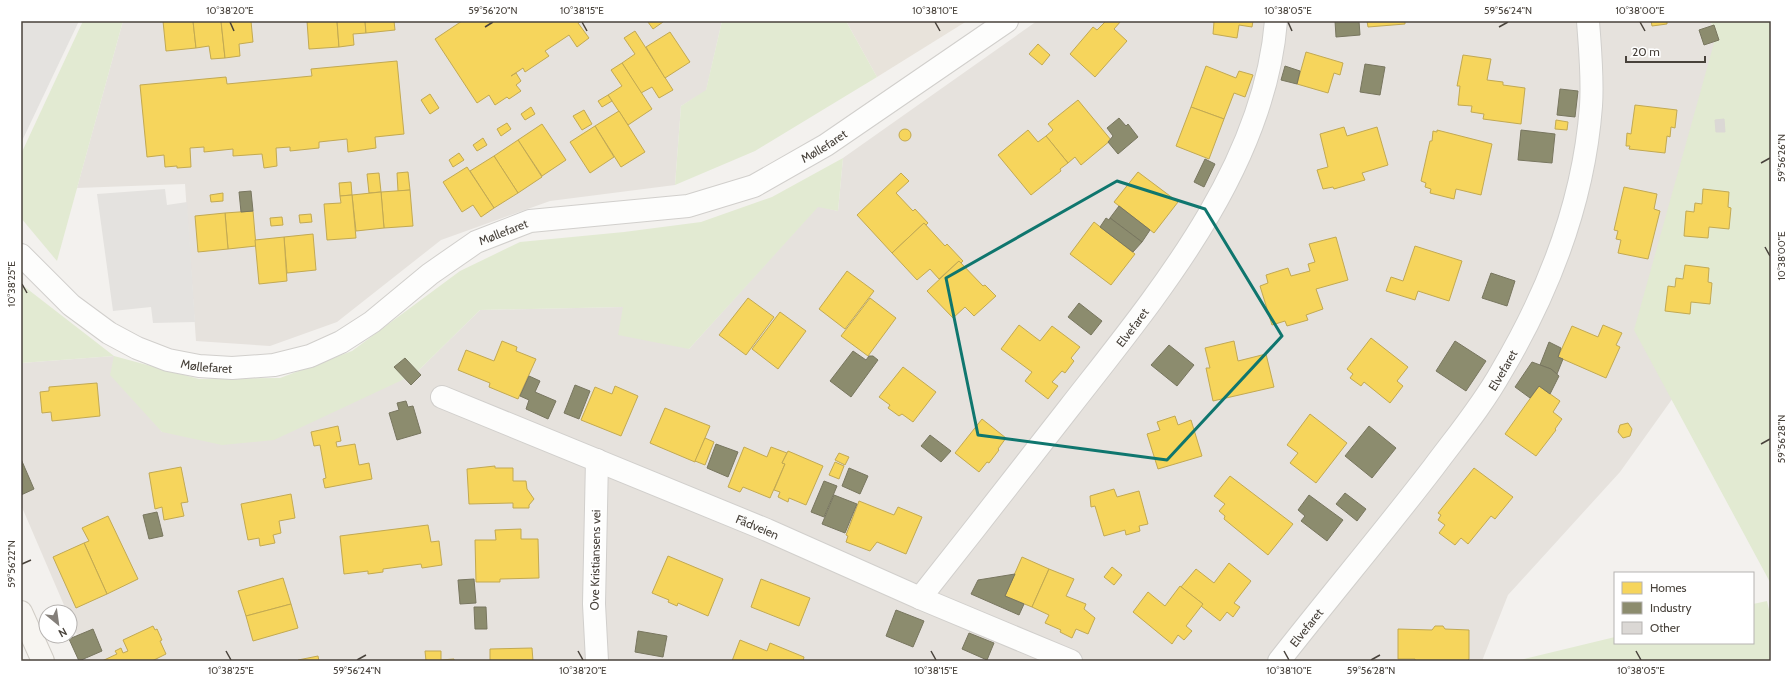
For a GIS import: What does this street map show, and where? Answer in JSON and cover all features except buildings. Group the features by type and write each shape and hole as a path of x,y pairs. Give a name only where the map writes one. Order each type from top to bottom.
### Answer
{"main road":[{"path":"21,612 43,661"}],"street":[{"name":"Møllefaret","path":"21,255 71,305 109,332 137,348 168,360 199,366 232,368 274,365 310,356 342,342 372,322 430,274 476,242 530,221 688,206 754,186 826,145 1007,21"},
{"name":"Elvefaret","path":"920,598 1133,326 1198,234 1238,157 1256,114 1267,76 1276,21"},
{"name":"Elvefaret","path":"1279,661 1386,529 1460,433 1500,374 1522,334 1554,267 1564,237 1584,159 1591,104 1588,21"},
{"name":"Fådveien","path":"442,397 767,530 920,598 1071,661"},
{"name":"Ove Kristiansens vei","path":"597,460 594,604 597,661"}],"highlighted area":[{"path":"1117,181 1205,209 1282,336 1167,460 978,435 946,278"}],"shaded area":[{"path":"21,21 79,21 21,143"},
{"path":"123,21 722,21 706,91 681,106 675,185 550,201 441,240 337,322 270,346 196,341 185,184 77,188"},
{"path":"846,21 967,21 877,77"},
{"path":"1037,21 1711,21 1714,43 1710,346 1620,472 1508,595 1482,661 88,661 78,637 78,604 64,604 21,505 21,363 114,356 162,432 415,374 480,310 623,307 689,349 818,206 838,211 843,158"},
{"path":"165,189 167,205 187,202 195,322 153,323 151,307 113,311 97,194"}],"green space":[{"path":"83,21 123,21 57,261 21,218 21,154"},
{"path":"722,21 846,21 877,77 755,151 675,185 681,106 706,90"},
{"path":"1711,21 1771,21 1771,584 1634,330 1714,43"},
{"path":"843,158 838,211 818,207 689,349 618,335 623,307 480,310 415,374 274,440 222,445 162,432 110,375 114,356 199,379 280,378 352,351 460,271 520,242 624,232 701,222 772,197"},
{"path":"21,284 114,356 21,363"},
{"path":"1767,601 1771,618 1771,661 1516,661 1614,637 1614,644 1754,644 1754,604"}]}
